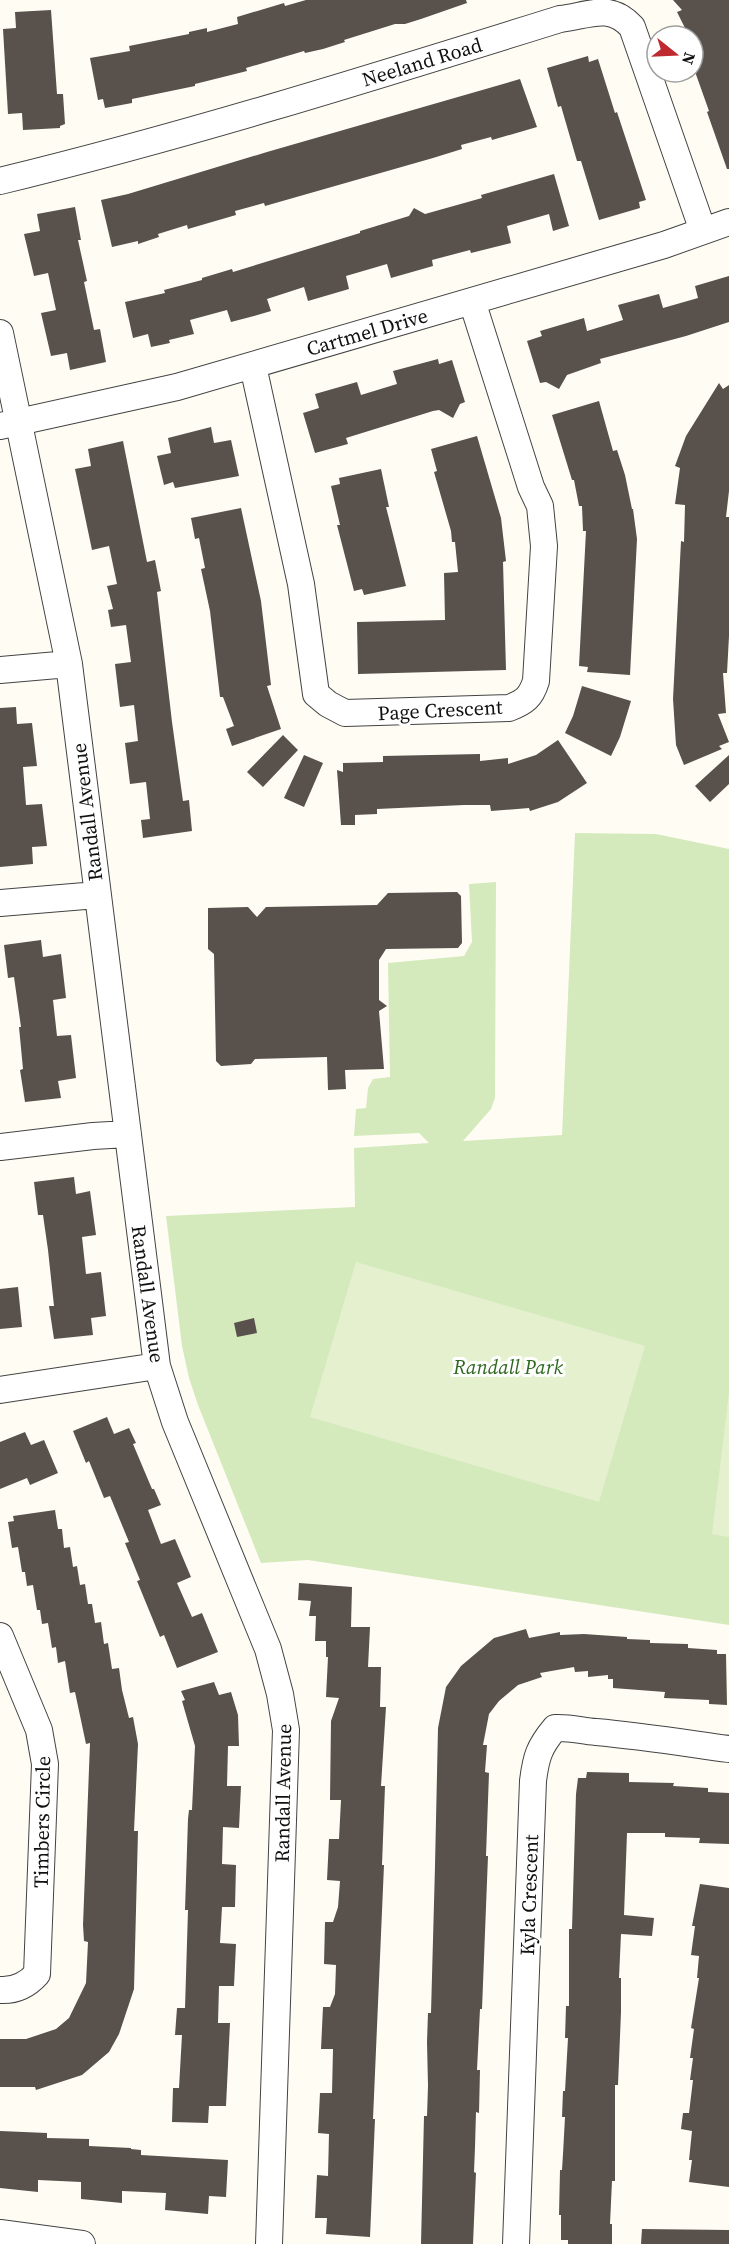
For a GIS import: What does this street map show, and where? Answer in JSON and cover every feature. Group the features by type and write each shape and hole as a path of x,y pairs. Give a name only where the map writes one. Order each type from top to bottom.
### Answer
{"street":[{"name":"Neeland Road","path":"0,182 265,111 560,19 579,17 596,11 624,18 632,27 703,231"},
{"name":"Cartmel Drive","path":"9,424 167,390 253,366 653,248 729,222"},
{"name":"Page Crescent","path":"253,366 301,584 316,694 345,713 509,708 523,703 532,694 536,681 544,546 540,506 531,487 472,301"},
{"name":"Randall Avenue","path":"0,333 9,424 69,664 157,1366 201,1488 268,1649 280,1694 286,1730 268,2244"},
{"path":"0,670 69,664"},
{"path":"0,903 97,895"},
{"path":"0,1147 128,1134"},
{"path":"0,1390 157,1366"},
{"name":"Timbers Circle","path":"0,1636 39,1730 45,1764 37,1974 29,1982 19,1987 8,1991 0,1990"},
{"name":"Kyla Crescent","path":"516,2244 533,1780 537,1755 555,1728 570,1727 592,1732 633,1735 729,1749"},
{"path":"0,2234 82,2244"}],"green space":[{"name":"Randall Park","path":"575,833 656,834 729,849 729,1625 308,1560 261,1563 198,1405 182,1346 166,1216 355,1207 354,1148 429,1143 419,1133 354,1136 356,1109 366,1108 368,1088 373,1079 390,1077 388,963 464,956 472,942 469,884 496,882 495,1098 491,1109 463,1141 562,1135"},
{"path":"356,1262 645,1346 599,1502 310,1417"},
{"path":"729,1392 729,1537 712,1534"}],"building":[{"path":"306,0 466,0 467,3 405,24 395,24 344,40 345,42 323,49 305,53 304,51 246,68 247,71 195,84 195,86 132,99 132,103 105,108 103,99 98,100 90,58 130,51 129,46 189,34 189,32 207,28 207,32 238,24 237,17 284,3 285,6"},
{"path":"673,0 729,0 729,169 727,169 707,112 709,111 699,84 705,84 705,24 683,24 677,12 682,10"},
{"path":"51,10 57,94 63,94 65,124 60,128 23,130 22,113 8,114 3,29 16,28 15,12"},
{"path":"588,56 589,62 598,59 646,200 639,202 640,208 599,220 581,161 577,161 561,106 558,107 547,68"},
{"path":"520,79 537,127 492,140 491,137 461,145 462,149 265,206 264,203 235,211 236,215 188,229 187,225 158,234 159,237 138,244 138,241 112,247 101,200"},
{"path":"554,174 569,226 553,231 549,214 507,226 511,243 432,260 433,266 391,278 387,264 346,276 349,289 308,301 304,287 267,299 271,311 231,322 227,310 190,320 194,334 169,340 170,343 151,347 148,334 133,338 125,302 165,293 164,290 202,280 202,278 232,269 233,272 360,233 360,231 409,216 414,208 425,214"},
{"path":"75,207 81,240 78,240 87,281 84,282 94,330 100,329 106,362 70,370 67,353 51,356 41,313 56,310 48,273 34,276 24,234 40,231 37,214"},
{"path":"729,276 729,322 600,359 601,363 567,375 559,389 546,382 540,383 527,341 542,336 540,331 584,318 587,331 623,320 618,305 659,294 663,308 698,298 695,286"},
{"path":"438,359 439,364 452,360 465,402 460,404 453,418 439,410 433,411 346,438 348,444 315,453 303,413 319,408 315,394 357,382 361,395 397,384 393,371"},
{"path":"719,383 723,389 729,385 729,491 726,517 729,517 729,636 727,673 723,673 726,713 718,714 729,742 719,746 722,749 684,765 676,745 673,699 685,505 675,504 680,468 675,466 686,436"},
{"path":"599,401 613,451 617,450 625,475 637,539 630,675 587,672 588,667 579,666 586,531 583,531 582,506 579,506 574,480 572,480 552,415"},
{"path":"211,427 214,443 231,440 239,476 175,488 173,482 164,485 157,456 171,453 168,438"},
{"path":"477,436 501,518 506,561 503,562 506,670 358,674 357,622 445,620 444,573 458,572 455,542 452,542 434,472 437,471 431,449"},
{"path":"123,441 147,562 155,560 161,591 157,592 172,722 183,801 189,800 192,831 143,838 141,820 150,819 146,782 130,784 125,743 138,741 134,705 120,707 115,664 131,662 126,625 111,627 108,610 113,609 107,586 117,584 109,546 92,550 75,469 91,466 88,449"},
{"path":"381,469 389,507 386,507 406,586 364,595 362,589 354,591 337,525 340,525 331,486 340,484 339,478"},
{"path":"241,508 261,601 271,685 267,686 281,729 232,746 226,729 234,726 223,697 220,697 210,611 201,569 205,568 199,538 195,539 191,518"},
{"path":"582,686 631,701 620,737 611,756 565,733"},
{"path":"16,707 17,724 32,723 37,766 23,767 26,805 42,804 47,846 32,847 33,864 0,867 0,708"},
{"path":"283,735 298,750 263,787 247,772"},
{"path":"558,740 587,783 558,802 530,811 529,808 491,811 490,805 377,809 377,814 355,815 355,825 341,825 337,770 343,772 343,763 383,762 383,756 480,754 480,761 508,758 508,764 536,755"},
{"path":"304,755 323,763 304,807 284,798"},
{"path":"729,755 729,784 710,802 695,786"},
{"path":"457,892 461,896 462,943 458,948 386,949 379,960 379,1000 387,1006 379,1011 384,1069 345,1070 346,1089 328,1090 327,1057 255,1059 251,1064 221,1066 216,1061 214,954 208,949 208,908 248,907 257,917 266,907 377,905 388,893"},
{"path":"41,940 43,957 61,954 66,998 53,1000 57,1036 71,1035 76,1078 58,1081 61,1098 25,1102 20,1070 23,1069 19,1027 21,1027 14,977 8,978 4,945"},
{"path":"74,1177 76,1194 90,1191 96,1235 82,1237 86,1274 101,1272 106,1316 91,1318 93,1335 54,1339 49,1306 54,1306 48,1250 43,1215 38,1215 34,1182"},
{"path":"18,1287 22,1327 0,1329 0,1289"},
{"path":"254,1318 257,1333 237,1337 234,1323"},
{"path":"107,1417 114,1434 129,1428 136,1443 133,1444 161,1505 148,1510 161,1544 175,1539 191,1577 177,1583 192,1617 202,1613 218,1652 177,1668 164,1635 160,1637 137,1581 140,1580 125,1543 129,1542 110,1496 104,1498 89,1461 86,1463 73,1431"},
{"path":"25,1432 31,1445 44,1440 58,1473 30,1485 27,1478 0,1489 0,1442"},
{"path":"55,1510 58,1529 62,1529 64,1548 70,1547 73,1567 77,1566 80,1585 85,1584 88,1604 92,1604 95,1623 101,1622 104,1644 108,1643 112,1669 119,1668 129,1718 133,1717 138,1744 134,1831 138,1831 134,1989 119,2034 109,2052 82,2075 36,2090 35,2087 0,2087 0,2039 26,2039 56,2029 69,2018 86,1983 88,1942 84,1941 83,1925 90,1743 86,1744 75,1692 70,1693 65,1661 58,1663 56,1647 52,1648 48,1623 42,1624 40,1610 37,1610 33,1585 27,1586 25,1572 22,1572 18,1547 12,1548 8,1522 14,1521 13,1516"},
{"path":"299,1583 352,1587 351,1627 370,1627 368,1667 381,1667 380,1707 386,1707 381,1786 385,1786 382,1865 384,1865 370,2237 326,2234 327,2218 315,2218 317,2175 328,2176 329,2134 318,2133 320,2093 332,2093 333,2049 321,2049 323,2007 330,2007 335,1994 336,1965 324,1964 325,1922 333,1922 338,1907 340,1881 327,1880 329,1839 339,1839 341,1800 330,1800 331,1721 339,1698 326,1697 328,1657 326,1657 326,1641 315,1641 316,1616 309,1616 311,1601 298,1600"},
{"path":"526,1629 529,1638 560,1632 560,1635 627,1637 627,1639 650,1640 650,1643 688,1644 688,1648 717,1650 717,1654 726,1654 727,1705 709,1704 709,1700 664,1698 665,1692 613,1688 613,1679 608,1679 608,1675 588,1677 588,1671 575,1672 574,1667 540,1673 542,1677 518,1685 499,1701 489,1714 483,1745 487,1745 485,1772 489,1773 486,1856 488,1856 482,2009 480,2009 477,2070 480,2070 479,2113 476,2112 473,2244 421,2244 424,2116 427,2116 428,2086 428,2013 431,2013 438,1728 446,1687 461,1666 494,1638"},
{"path":"214,1682 219,1695 231,1692 238,1715 239,1746 228,1746 227,1786 241,1786 239,1828 223,1827 222,1864 236,1865 235,1907 222,1907 220,1943 236,1944 234,1986 219,1986 218,2023 230,2023 226,2106 209,2106 208,2123 172,2122 173,2088 179,2088 182,2035 175,2035 177,2008 185,2008 188,1819 189,1810 192,1810 195,1746 181,1691"},
{"path":"587,1772 629,1773 629,1782 674,1783 673,1786 708,1788 708,1792 729,1793 729,1844 699,1843 700,1838 665,1837 665,1833 627,1833 624,1915 654,1918 652,1936 621,1934 619,1978 621,1978 621,2012 618,2085 615,2085 615,2181 612,2181 610,2224 612,2224 612,2244 568,2244 568,2240 561,2240 561,2215 559,2215 565,2117 562,2117 568,2038 565,2038 566,2006 569,2006 569,1929 572,1929 576,1794 578,1778 586,1778"},
{"path":"700,1884 729,1888 729,2187 689,2182 692,2131 681,2129 683,2113 689,2113 693,2080 690,2080 694,2029 691,2028 699,1978 697,1978 699,1956 691,1955 695,1926 692,1926"},
{"path":"0,2131 47,2133 47,2138 89,2139 89,2146 131,2148 141,2150 141,2155 228,2160 226,2197 209,2196 208,2214 165,2210 166,2193 122,2191 122,2203 81,2199 81,2182 38,2180 38,2192 0,2188"},
{"path":"642,2229 729,2230 729,2244 641,2244"}]}
